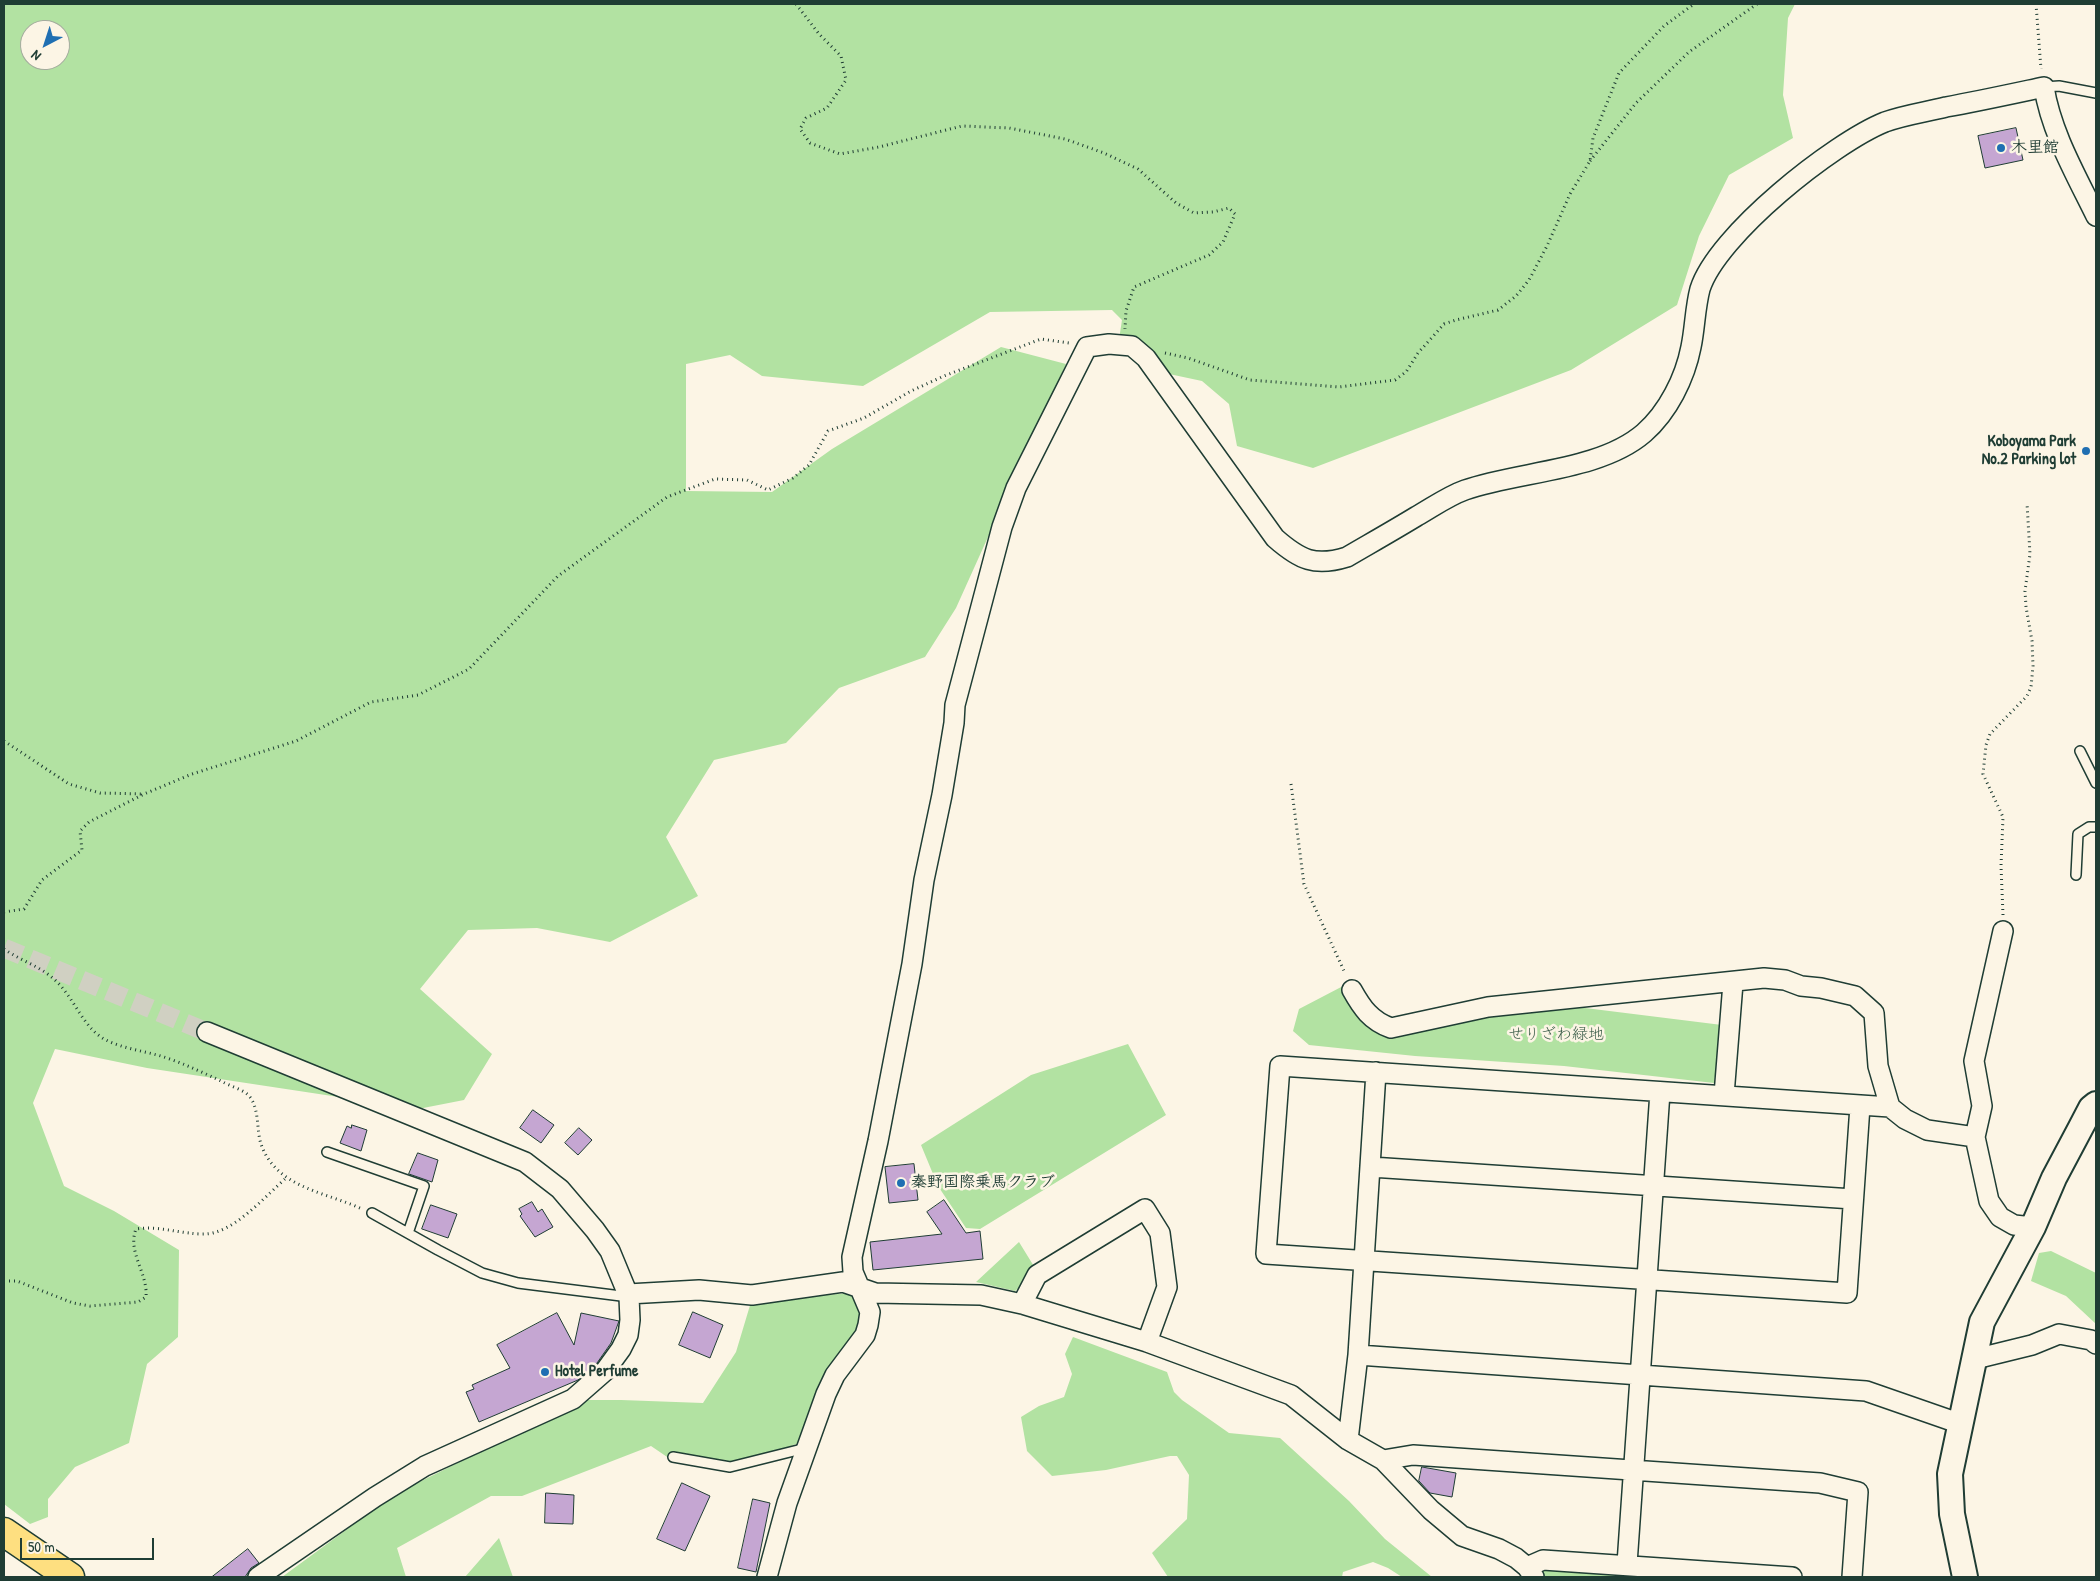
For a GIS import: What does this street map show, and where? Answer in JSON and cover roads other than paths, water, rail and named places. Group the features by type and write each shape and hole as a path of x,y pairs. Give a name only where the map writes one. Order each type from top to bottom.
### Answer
{"highway":[{"path":"4,1532 70,1577"}],"street":[{"path":"767,1577 787,1503 826,1394 835,1375 865,1335 868,1325 870,1312 853,1272 852,1257 878,1141 912,964 924,880 942,795 954,723 955,705 1002,527 1016,488 1087,347 1099,344 1128,346 1146,358 1275,538 1300,557 1312,562 1332,562 1347,557 1462,491 1596,459 1628,445 1645,432 1656,420 1678,386 1691,349 1701,288 1713,265 1746,225 1817,163 1860,135 1887,122 1909,115 2044,87 2046,104 2054,127 2096,216"},
{"path":"2003,931 1974,1061 1982,1106 1975,1137 1989,1201 2000,1218 2014,1225 2033,1227"},
{"path":"1352,990 1362,1009 1378,1023 1391,1028 1488,1007 1582,996 1733,983 1764,978 1785,980 1801,986 1821,988 1855,996 1874,1013 1878,1066 1890,1107 1905,1119 1927,1130 1975,1137"},
{"path":"1724,1095 1733,983"},
{"path":"207,1032 525,1162 560,1189 595,1230 610,1251 628,1295 630,1320 628,1335 621,1350 605,1371 573,1399 425,1466 375,1497 258,1577"},
{"path":"1860,1106 1848,1293 1266,1254 1280,1066 1890,1107"},
{"path":"1348,1440 1358,1355 1376,1072"},
{"path":"1627,1564 1660,1092"},
{"path":"1965,1577 1950,1495 1950,1474 1982,1322 2033,1227 2080,1129 2091,1108 2096,1104"},
{"path":"1371,1167 1853,1199"},
{"path":"1022,1304 1037,1275 1145,1209 1160,1233 1167,1287 1147,1342"},
{"path":"628,1295 699,1290 752,1295 843,1282 875,1293 981,1295 1022,1304 1147,1342 1291,1396 1348,1440 1383,1460 1431,1510 1462,1536 1499,1549 1530,1572 1544,1560 1627,1564 1792,1577"},
{"path":"1975,1359 2032,1345 2059,1334 2091,1340 2096,1344"},
{"path":"1358,1355 1866,1391 1962,1424"},
{"path":"1383,1460 1413,1455 1820,1484 1858,1492 1852,1577"}],"lane":[{"path":"2044,87 2059,86 2096,93"},
{"path":"2080,751 2096,783"},
{"path":"2076,875 2078,834 2090,827 2096,827"},
{"path":"327,1152 424,1186 408,1233"},
{"path":"372,1213 482,1273 518,1283 628,1295"},
{"path":"673,1457 730,1467 806,1448"}],"tunnel":[{"path":"4,948 207,1032"}],"place":[{"name":"木里館","path":"2001,148"},
{"name":"Koboyama Park No.2 Parking lot","path":"2086,451"},
{"name":"秦野国際乗馬クラブ","path":"901,1183"},
{"name":"Hotel Perfume","path":"545,1372"}],"park label":[{"name":"せりざわ緑地","path":"1556,1035"}]}
